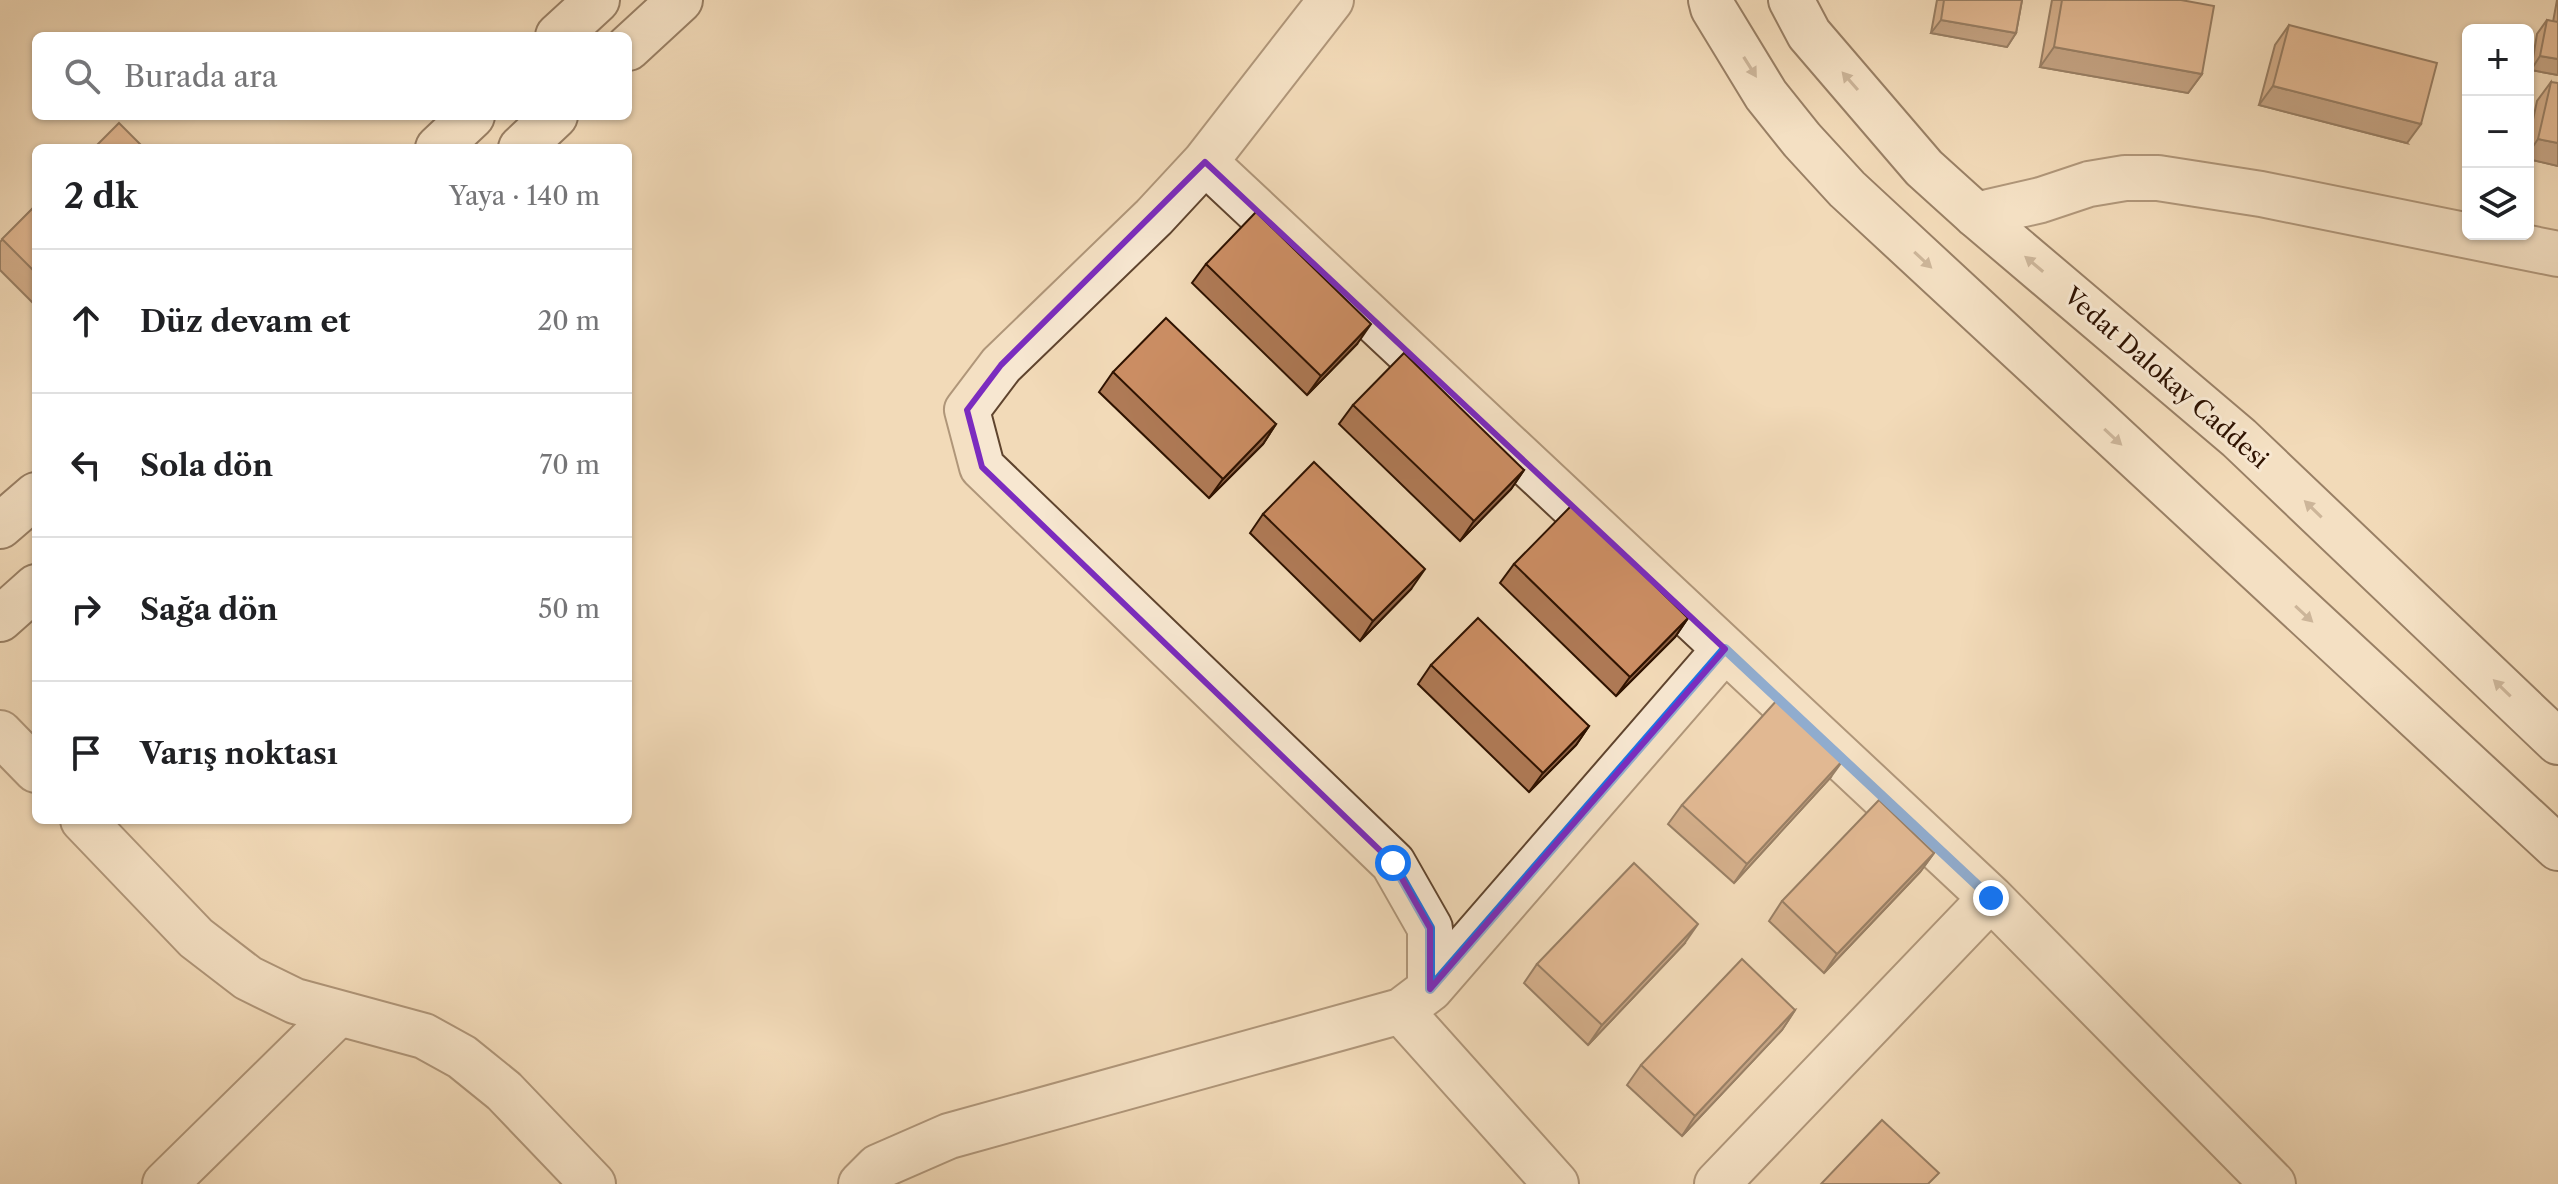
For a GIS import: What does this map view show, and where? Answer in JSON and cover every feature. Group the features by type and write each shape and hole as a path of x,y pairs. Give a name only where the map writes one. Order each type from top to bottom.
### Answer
{"street":[{"path":"562,32 597,0"},
{"path":"632,44 680,0"},
{"path":"1331,0 1205,162 1154,217 1001,365 967,410 982,467 1393,863 1430,928 1416,1000 1556,1184"},
{"path":"1711,0 1766,95 1847,189 2558,848"},
{"name":"Vedat Dalokay Caddesi","path":"1791,0 1809,34 1924,168 2239,438 2558,742"},
{"path":"442,144 468,120"},
{"path":"525,144 551,120"},
{"path":"1205,162 1991,898 2273,1184"},
{"path":"1976,215 2041,200 2089,184 2125,178 2158,178 2261,194 2558,254"},
{"path":"0,526 32,498"},
{"path":"0,619 32,591"},
{"path":"861,1184 878,1167 949,1136 1416,1000 1725,649"},
{"path":"0,733 32,766"},
{"path":"87,824 196,938 248,978 295,1001 424,1036 462,1057 504,1091 593,1184"},
{"path":"1717,1184 1991,898"},
{"path":"165,1184 338,1014"}],"highlighted area":[{"path":"1205,162 1725,649 1430,989 1430,928 1393,863 982,467 967,410 1001,365"}],"building":[{"path":"1944,0 2022,0 2016,33 1941,20"},
{"path":"2062,0 2181,0 2214,6 2202,74 2054,47"},
{"path":"2547,20 2558,22 2558,59 2540,56"},
{"path":"2289,25 2437,63 2421,124 2273,86"},
{"path":"2551,82 2558,83 2558,143 2538,139"},
{"path":"119,123 140,144 98,144"},
{"path":"32,209 32,269 2,239"},
{"path":"1256,212 1371,324 1321,376 1206,264"},
{"path":"1166,318 1276,424 1223,479 1113,372"},
{"path":"1404,353 1524,470 1474,521 1353,405"},
{"path":"1314,462 1425,569 1373,621 1263,514"},
{"path":"1572,505 1688,618 1630,677 1514,564"},
{"path":"1478,618 1589,726 1543,773 1431,665"},
{"path":"1778,699 1844,759 1747,864 1682,805"},
{"path":"1879,800 1934,853 1837,954 1782,901"},
{"path":"1634,863 1698,924 1602,1025 1537,964"},
{"path":"1742,959 1795,1010 1695,1116 1641,1065"},
{"path":"1882,1120 1939,1173 1928,1184 1821,1184"}],"route":[{"path":"1393,863 1430,928 1430,989 1725,649 1991,898"}]}
